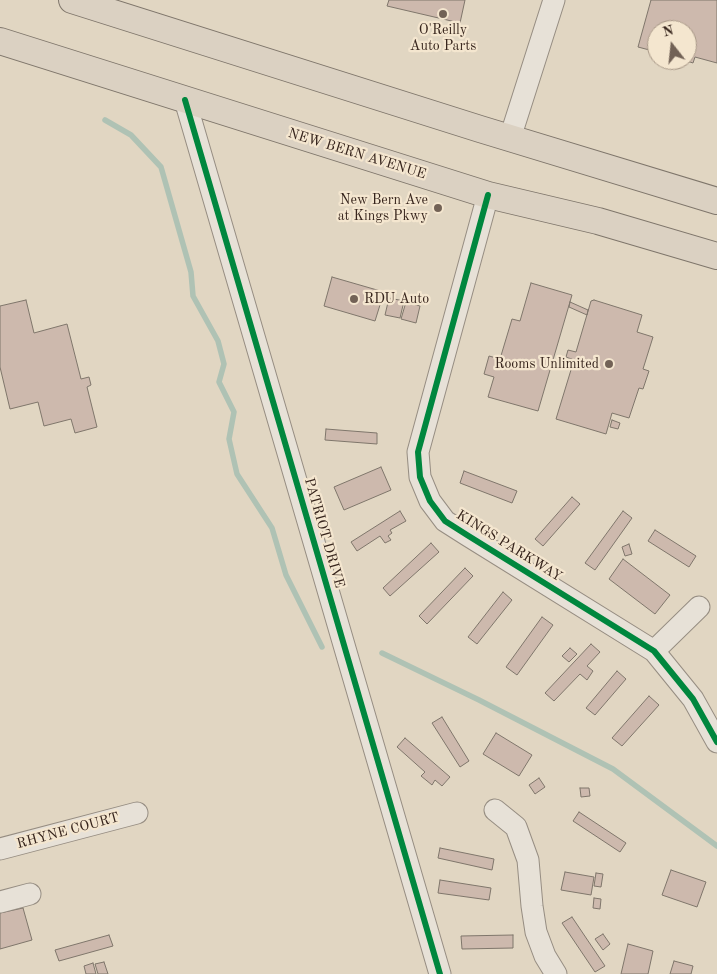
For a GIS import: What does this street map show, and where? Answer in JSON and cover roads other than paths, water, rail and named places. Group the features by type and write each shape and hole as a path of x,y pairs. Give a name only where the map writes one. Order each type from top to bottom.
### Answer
{"main road":[{"path":"72,0 717,201"},
{"name":"NEW BERN AVENUE","path":"0,41 488,195 598,221 717,256"}],"street":[{"path":"510,138 554,0"},
{"name":"PATRIOT DRIVE","path":"185,100 440,974"},
{"name":"KINGS PARKWAY","path":"488,195 418,452 420,477 430,501 446,521 654,651 693,699 717,742"},
{"path":"654,651 699,607"},
{"path":"495,810 516,827 528,860 536,932 545,956 556,974"},
{"name":"RHYNE COURT","path":"0,849 136,812"},
{"path":"0,902 30,894"}],"waterway":[{"path":"105,120 131,135 161,167 191,272 193,296 218,341 224,364 219,382 234,412 229,439 237,474 272,528 286,575 322,647"},
{"path":"382,653 479,700 613,769 717,846"}],"place":[{"name":"O'Reilly Auto Parts","path":"443,14"},
{"name":"New Bern Ave at Kings Pkwy","path":"438,208"},
{"name":"RDU Auto","path":"354,299"},
{"name":"Rooms Unlimited","path":"609,364"}]}
